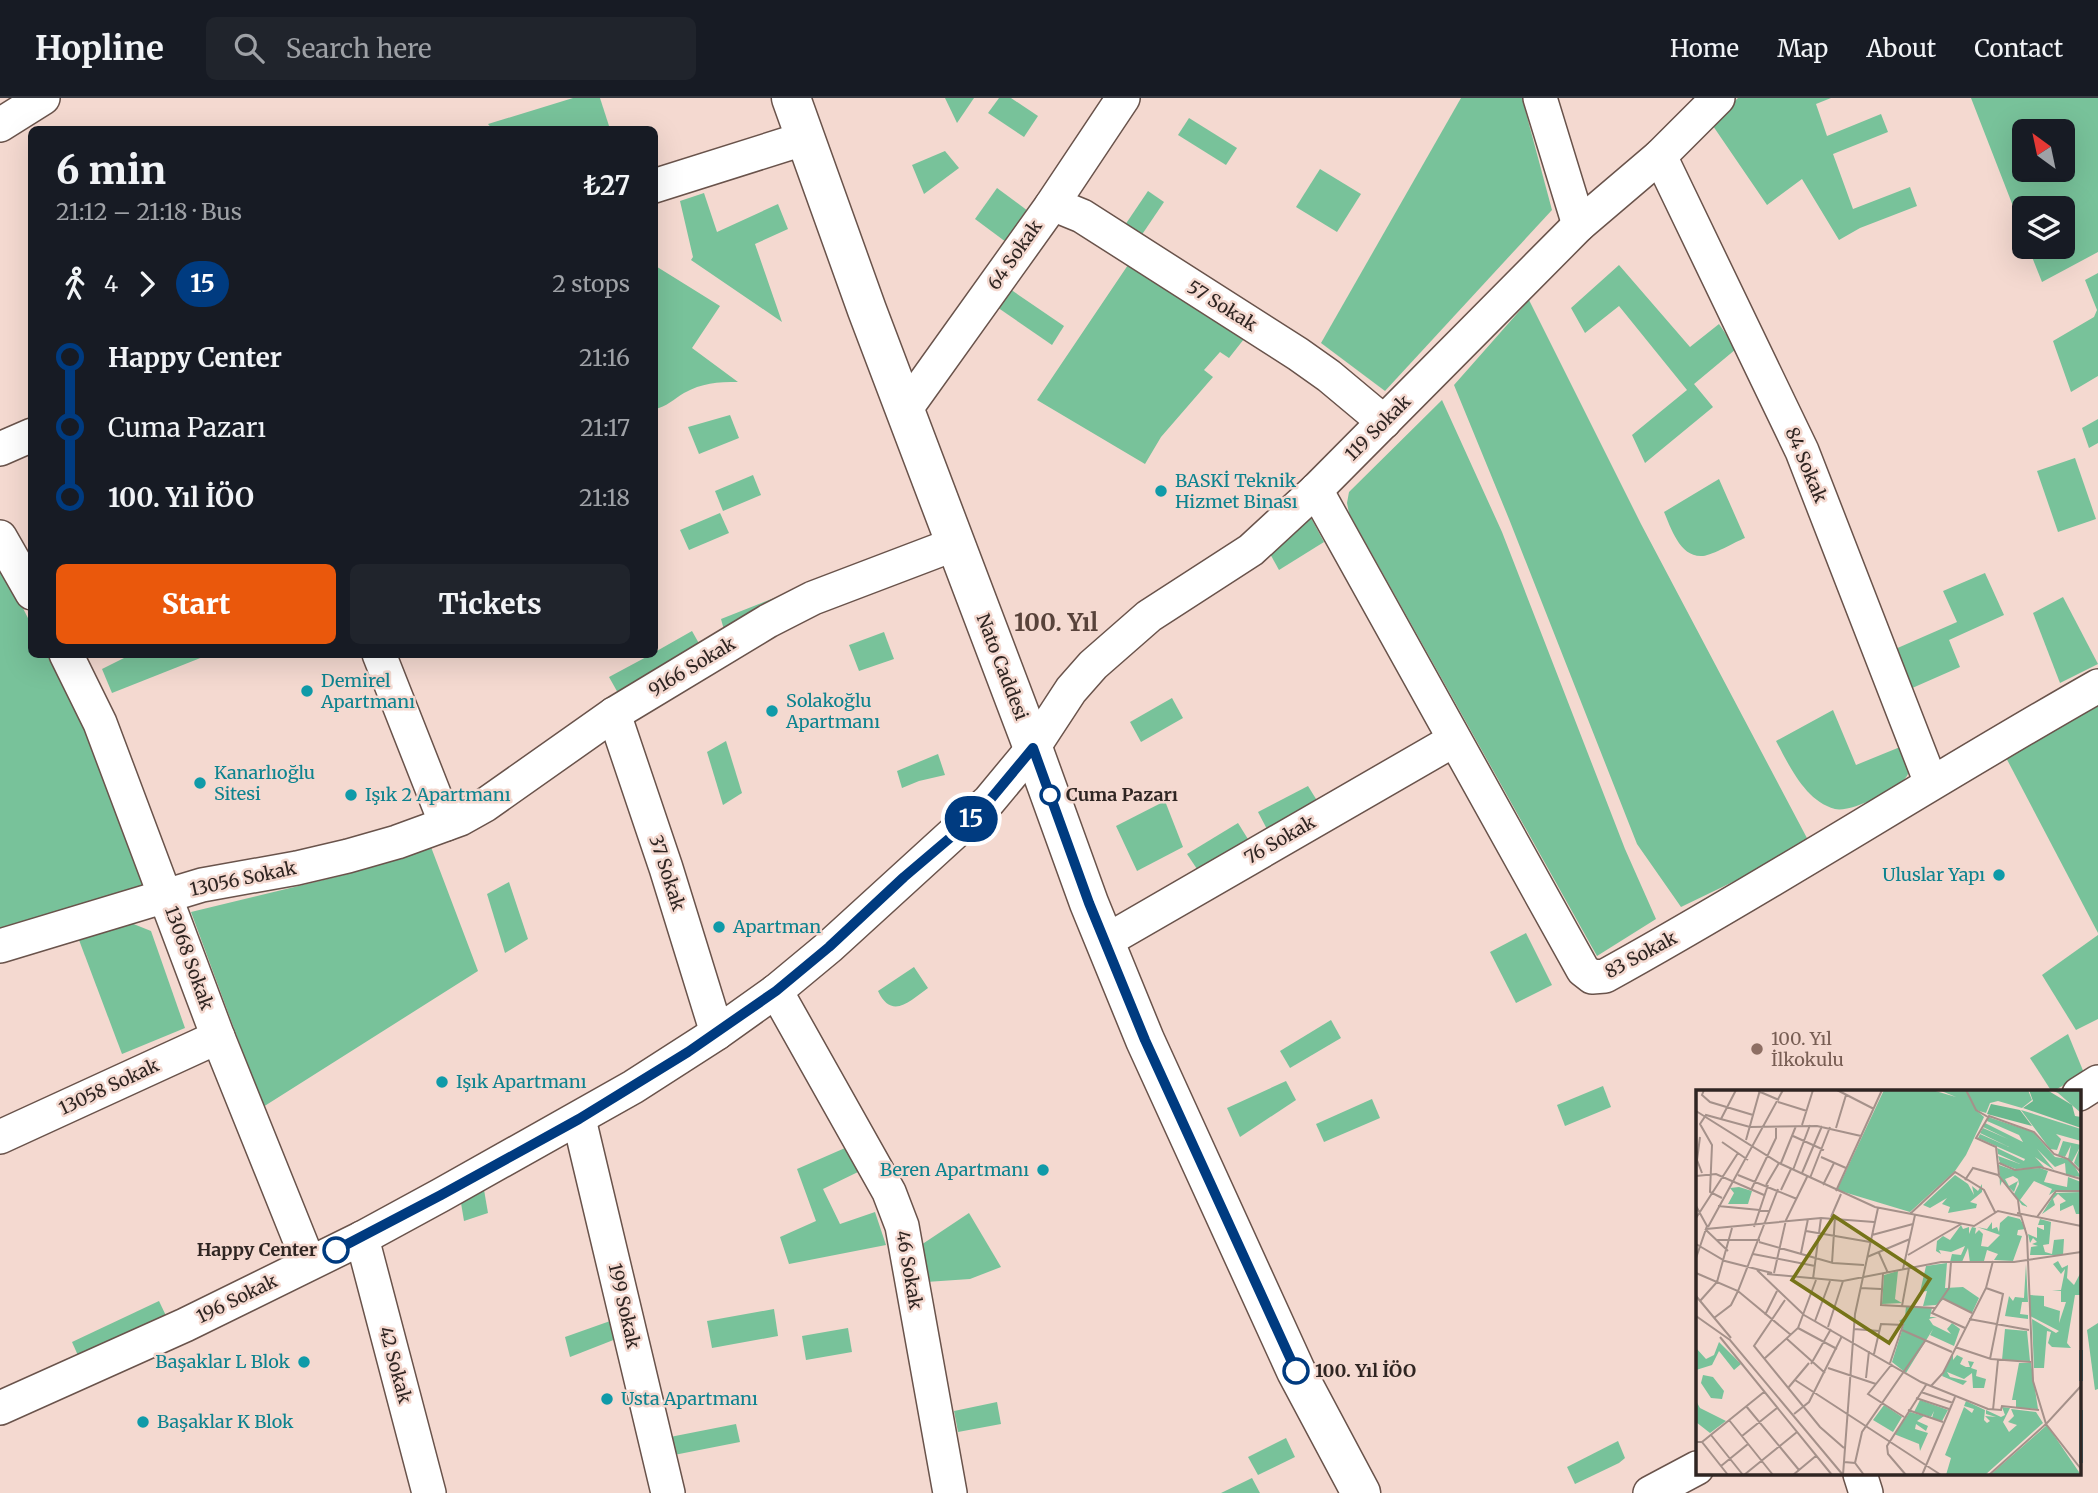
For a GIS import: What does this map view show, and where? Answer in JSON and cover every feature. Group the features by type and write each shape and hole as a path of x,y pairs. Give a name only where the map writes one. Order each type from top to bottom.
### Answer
{"main road":[{"name":"Nato Caddesi","path":"791,98 1089,903 1145,1040 1296,1371 1361,1493"}],"street":[{"name":"64 Sokak","path":"905,410 1051,206 1122,98"},
{"path":"1540,98 1579,225"},
{"name":"119 Sokak","path":"1033,748 1071,690 1093,665 1134,627 1251,550 1316,490 1579,225 1660,156 1718,98"},
{"path":"0,125 41,111"},
{"path":"658,185 806,138"},
{"name":"84 Sokak","path":"1660,156 1802,451 1931,783"},
{"name":"57 Sokak","path":"1051,206 1082,216 1298,354 1384,422"},
{"path":"0,449 28,437"},
{"name":"83 Sokak","path":"1316,490 1583,970 1592,976 1599,977 1713,916 1931,783 2098,686"},
{"path":"0,537 28,586"},
{"name":"9166 Sokak","path":"446,824 485,805 614,714 719,650 813,598 955,544"},
{"name":"13068 Sokak","path":"68,658 100,723 218,1037 309,1263"},
{"path":"381,658 446,824"},
{"name":"37 Sokak","path":"614,714 666,868 717,1033"},
{"name":"76 Sokak","path":"1106,941 1454,740"},
{"name":"196 Sokak","path":"0,1408 185,1325 362,1238 579,1119 717,1033 776,991 829,947 964,826 989,801 1033,748"},
{"name":"13056 Sokak","path":"0,946 202,885 348,856 446,824"},
{"name":"46 Sokak","path":"776,991 889,1192 902,1226 950,1493"},
{"name":"13058 Sokak","path":"0,1137 218,1037"},
{"path":"2080,1093 2098,1082"},
{"name":"199 Sokak","path":"579,1119 668,1493"},
{"name":"42 Sokak","path":"362,1238 429,1493"},
{"path":"1650,1493 1696,1469"},
{"path":"1861,1476 1867,1493"}],"green space":[{"path":"573,98 600,98 609,126 490,126 488,124"},
{"path":"945,98 974,98 957,123"},
{"path":"999,98 1011,98 1038,116 1024,137 988,113"},
{"path":"1461,98 1522,98 1552,210 1385,391 1321,343"},
{"path":"1738,98 1831,98 1816,104 1827,136 1881,114 1888,132 1833,154 1853,209 1910,187 1917,206 1860,228 1839,240 1802,179 1767,205 1711,123"},
{"path":"1971,98 2098,98 2098,252 2042,282 2033,259 2075,259 2075,196 2012,196 2012,204"},
{"path":"1189,118 1237,148 1226,165 1178,135"},
{"path":"945,151 959,168 924,194 912,165"},
{"path":"1320,169 1361,194 1337,232 1296,207"},
{"path":"997,188 1032,214 1010,245 975,219"},
{"path":"1148,191 1164,202 1141,236 1125,225"},
{"path":"704,193 717,232 778,204 788,229 755,244 782,322 691,260 693,257 680,201"},
{"path":"1130,262 1244,339 1229,358 1220,352 1204,370 1213,377 1161,437 1145,464 1037,400"},
{"path":"1619,265 1690,347 1719,324 1736,349 1694,384 1713,407 1645,463 1632,435 1687,390 1619,306 1585,333 1571,308"},
{"path":"658,267 720,306 692,348 738,382 703,385 658,408"},
{"path":"2098,273 2098,376 2071,392 2053,341 2094,317 2097,310 2085,280"},
{"path":"1007,287 1064,326 1052,345 994,305"},
{"path":"1529,300 1641,524 1808,840 1743,877 1681,907 1637,844 1454,385"},
{"path":"1442,400 1502,532 1625,849 1656,919 1597,956 1349,513 1349,492"},
{"path":"730,415 739,438 699,454 688,427"},
{"path":"2098,419 2098,443 2089,448 2082,428"},
{"path":"2075,458 2096,519 2058,532 2037,471"},
{"path":"753,475 761,495 723,511 715,491"},
{"path":"1719,479 1745,538 1707,555 1695,555 1682,547 1664,512"},
{"path":"720,513 729,533 689,550 680,530"},
{"path":"1310,516 1324,542 1279,570 1269,552"},
{"path":"0,563 28,618 28,658 49,658 97,752 144,889 0,934"},
{"path":"1985,573 2004,615 1949,640 1960,667 1910,689 1893,650 1957,622 1943,591"},
{"path":"797,589 724,630 721,619"},
{"path":"2063,597 2098,664 2060,683 2033,613"},
{"path":"692,631 701,647 618,693 609,677 644,658 658,658 658,650"},
{"path":"884,632 894,659 859,671 849,645"},
{"path":"124,658 200,658 112,693 102,669"},
{"path":"2098,692 2098,933 2002,750"},
{"path":"1172,698 1183,718 1141,742 1130,722"},
{"path":"1833,710 1856,765 1905,745 1910,764 1907,776 1895,787 1863,804 1842,809 1824,805 1807,790 1792,771 1776,741"},
{"path":"726,741 742,793 723,805 707,752"},
{"path":"938,754 945,775 902,788 897,771"},
{"path":"1308,786 1321,807 1269,833 1258,812"},
{"path":"1165,801 1183,847 1137,871 1116,826"},
{"path":"1238,823 1251,844 1201,875 1187,854"},
{"path":"431,847 478,971 263,1107 191,912 344,875"},
{"path":"509,882 528,939 505,953 487,894"},
{"path":"131,923 151,931 185,1028 122,1054 79,940"},
{"path":"1526,933 1552,985 1516,1003 1490,952"},
{"path":"2098,935 2098,1019 2076,1030 2042,975"},
{"path":"914,967 928,988 902,1005 889,1005 878,991"},
{"path":"1331,1020 1341,1038 1290,1068 1280,1051"},
{"path":"2068,1034 2084,1073 2055,1090 2051,1090 2030,1058"},
{"path":"1286,1081 1296,1100 1240,1137 1227,1108"},
{"path":"1603,1086 1611,1107 1565,1126 1557,1105"},
{"path":"1372,1099 1380,1118 1324,1142 1316,1124"},
{"path":"845,1148 858,1172 823,1189 840,1224 875,1212 886,1245 789,1264 780,1237 816,1221 797,1169"},
{"path":"483,1184 488,1213 464,1221 460,1197"},
{"path":"969,1213 1001,1267 970,1279 926,1282 921,1245"},
{"path":"159,1301 168,1320 80,1360 72,1342"},
{"path":"774,1309 778,1336 712,1348 707,1321"},
{"path":"613,1320 616,1339 570,1357 565,1337"},
{"path":"2098,1323 2098,1389 2095,1390 2087,1330"},
{"path":"848,1328 852,1352 806,1360 802,1336"},
{"path":"997,1402 1001,1424 958,1432 954,1411"},
{"path":"736,1424 740,1442 674,1455 670,1437"},
{"path":"1286,1438 1295,1457 1258,1475 1248,1457"},
{"path":"1618,1441 1625,1458 1575,1484 1567,1467"},
{"path":"1252,1478 1260,1493 1221,1493"}],"bus line":[{"name":"15","path":"336,1250 579,1119 688,1052 776,991 964,826 989,801 1033,748 1089,903 1145,1040 1296,1371"}],"place":[{"name":"BASKİ Teknik Hizmet Binası","path":"1161,491"},
{"name":"Demirel Apartmanı","path":"307,691"},
{"name":"Solakoğlu Apartmanı","path":"772,711"},
{"name":"Kanarlıoğlu Sitesi","path":"200,783"},
{"name":"Işık 2 Apartmanı","path":"351,795"},
{"name":"Cuma Pazarı","path":"1050,795"},
{"name":"Uluslar Yapı","path":"1999,875"},
{"name":"Apartman","path":"719,927"},
{"name":"100. Yıl İlkokulu","path":"1757,1049"},
{"name":"Işık Apartmanı","path":"442,1082"},
{"name":"Beren Apartmanı","path":"1043,1170"},
{"name":"Happy Center","path":"336,1250"},
{"name":"Başaklar L Blok","path":"304,1362"},
{"name":"100. Yıl İÖO","path":"1296,1371"},
{"name":"Usta Apartmanı","path":"607,1399"},
{"name":"Başaklar K Blok","path":"143,1422"}],"district":[{"name":"100. Yıl","path":"1056,623"}]}
